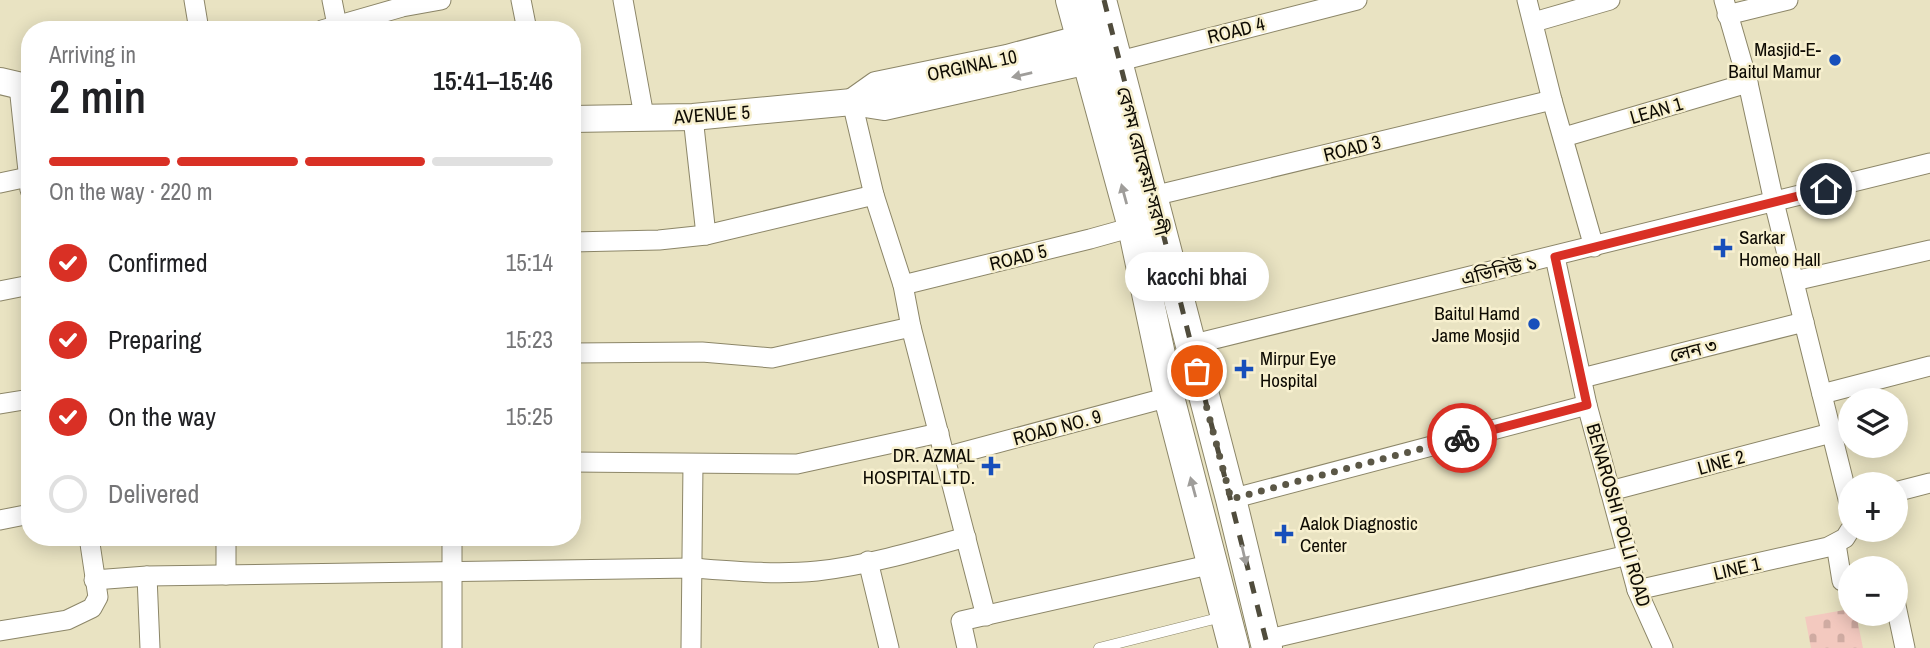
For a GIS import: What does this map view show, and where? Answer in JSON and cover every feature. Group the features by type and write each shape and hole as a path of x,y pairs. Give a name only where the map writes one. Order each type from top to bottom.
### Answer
{"main road":[{"name":"বেগম রোকেয়া সরণী","path":"1071,0 1096,48 1153,196 1266,644"},
{"name":"বেগম রোকেয়া সরণী","path":"1101,0 1096,48 1169,397 1234,648"}],"street":[{"path":"194,0 197,21"},
{"path":"332,0 332,21"},
{"path":"354,21 402,4 442,0"},
{"path":"521,0 525,21"},
{"path":"623,0 644,116"},
{"name":"ROAD 4","path":"1096,48 1357,0"},
{"path":"1527,0 1594,247"},
{"path":"1534,22 1610,0"},
{"path":"1788,0 1726,7 1748,83 1774,202 1841,472"},
{"name":"AVENUE 5","path":"581,119 693,117 852,102 884,107 1096,48"},
{"name":"ORGINAL 10","path":"876,85 1007,58 1096,48"},
{"name":"LEAN 1","path":"1564,137 1748,83"},
{"path":"16,85 21,123"},
{"name":"AVENUE 5","path":"852,102 876,85"},
{"name":"ROAD 3","path":"1153,196 1552,100"},
{"path":"852,102 874,195 903,285 911,327 986,615"},
{"path":"693,117 706,235"},
{"name":"এভিনিউ ১","path":"1190,345 1930,163"},
{"path":"0,183 21,183"},
{"path":"581,242 659,240 706,235 874,195"},
{"name":"ROAD 5","path":"903,285 1133,227"},
{"path":"1794,281 1930,250"},
{"name":"BENAROSHI POLLI ROAD","path":"1555,257 1587,405 1637,590 1663,648"},
{"path":"0,291 21,287"},
{"name":"লেন ৩","path":"1582,378 1804,322"},
{"path":"581,353 702,352 772,358 911,327"},
{"path":"1822,394 1930,366"},
{"name":"ROAD NO. 9","path":"945,457 1169,397"},
{"path":"0,404 21,400"},
{"path":"1231,499 1587,405"},
{"path":"581,462 797,464 939,433"},
{"name":"LINE 2","path":"1610,491 1831,433"},
{"path":"691,648 693,464"},
{"path":"1908,489 1930,483"},
{"path":"0,520 21,516"},
{"path":"94,580 147,576 692,568 763,573 818,571 966,537"},
{"name":"LINE 1","path":"1637,590 1838,538"},
{"path":"0,631 67,620 92,608 98,597 90,546"},
{"path":"226,546 226,575"},
{"path":"452,546 452,648"},
{"path":"1266,644 1628,555"},
{"path":"868,561 889,648"},
{"path":"967,648 961,621 1213,564"},
{"path":"147,576 150,648"},
{"path":"1900,626 1905,648"}],"lane":[{"path":"1099,648 1226,616"}],"green space":[{"path":"1838,611 1838,626 1858,626 1863,648 1811,648 1805,617"}],"railway":[{"path":"1104,0 1268,648"}],"way so far":[{"path":"1197,371 1231,499 1462,438"}],"place":[{"name":"Masjid-E- Baitul Mamur","path":"1835,60"},
{"name":"Sarkar Homeo Hall","path":"1723,248"},
{"name":"Baitul Hamd Jame Mosjid","path":"1534,324"},
{"name":"Mirpur Eye Hospital","path":"1244,369"},
{"name":"kacchi bhai","path":"1197,371"},
{"name":"DR. AZMAL HOSPITAL LTD.","path":"991,466"},
{"name":"Aalok Diagnostic Center","path":"1284,534"}],"route":[{"path":"1462,438 1587,405 1555,257 1826,189"}]}
